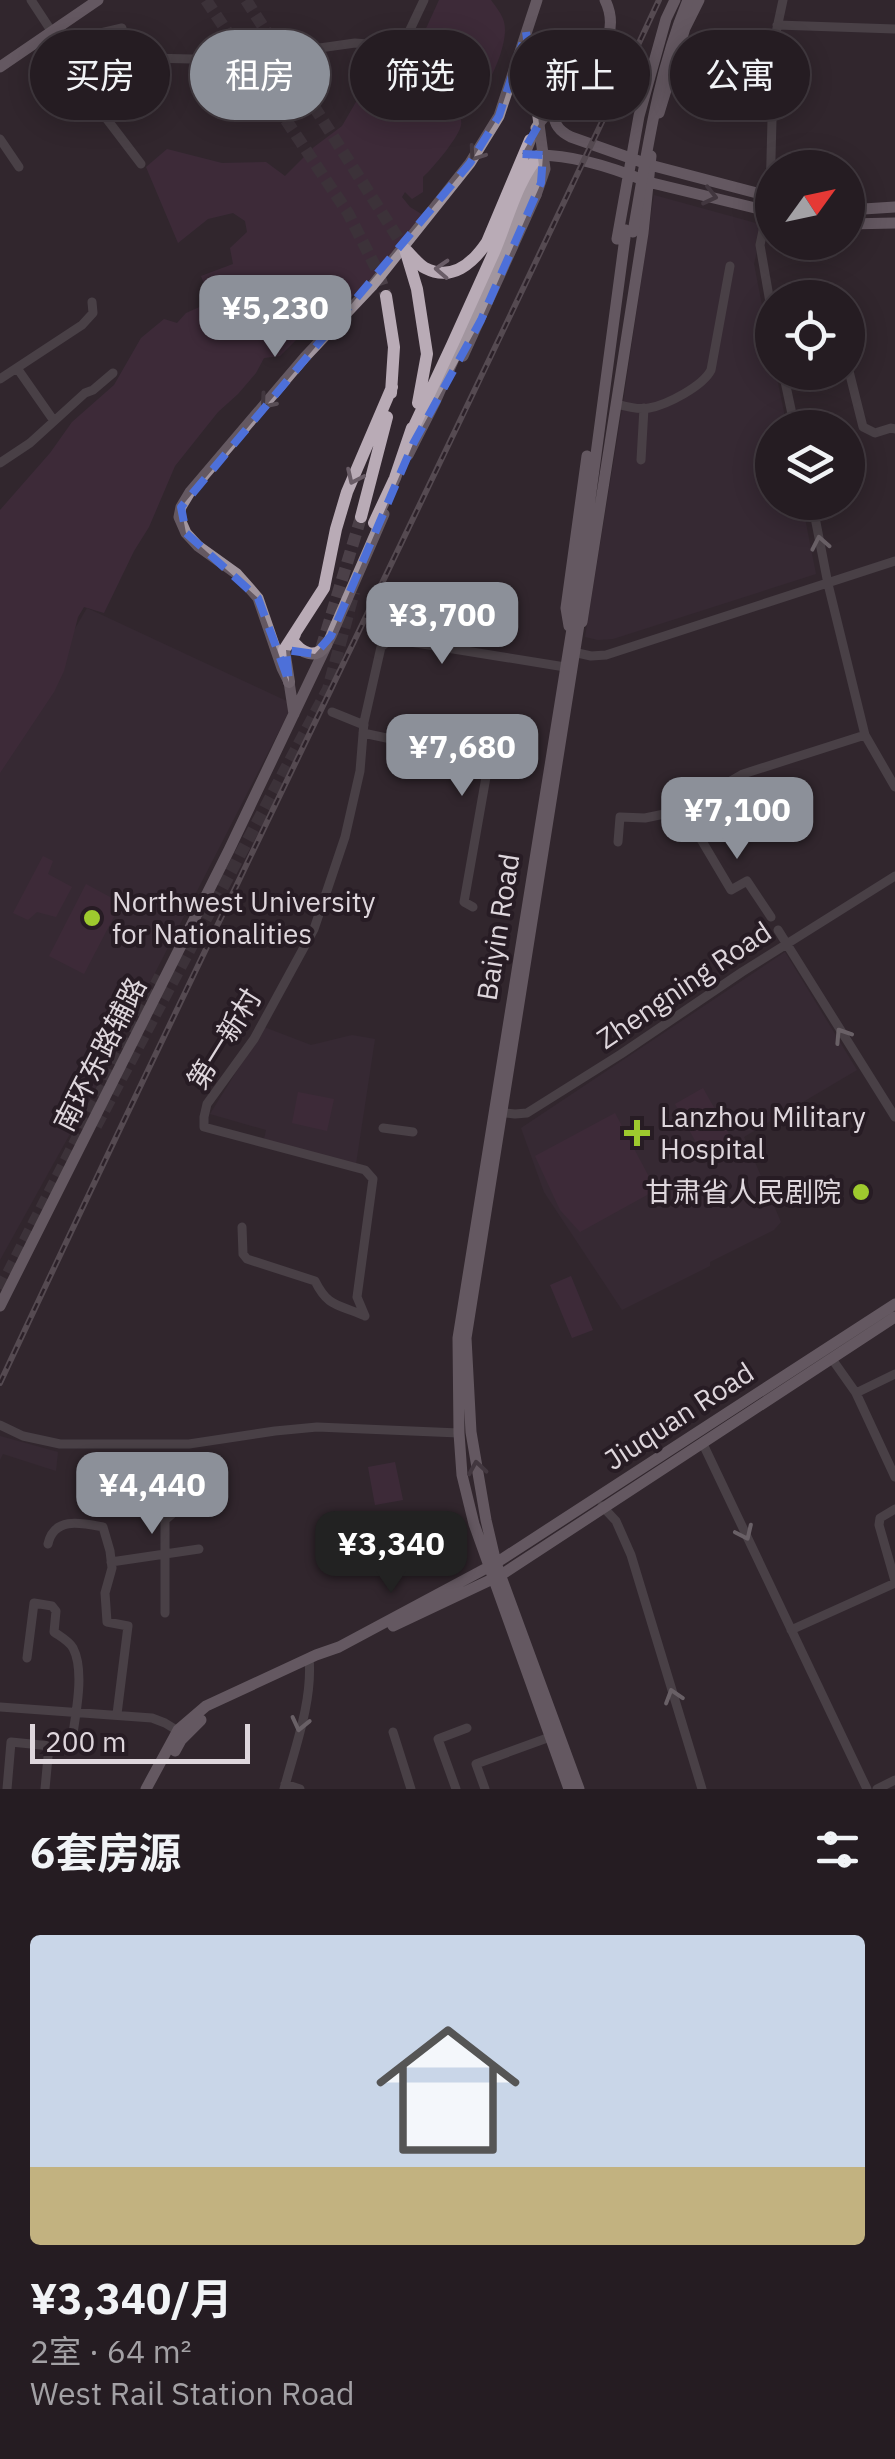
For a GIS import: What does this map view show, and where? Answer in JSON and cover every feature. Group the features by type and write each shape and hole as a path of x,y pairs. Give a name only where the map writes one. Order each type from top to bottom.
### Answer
{"highway":[{"path":"410,435 428,354 418,289 405,250 426,268 444,272 457,271 477,257 530,140"},
{"path":"386,296 394,347 392,387 367,520 395,478 410,435 492,257 523,178 540,155"},
{"path":"289,682 284,650 324,588 347,492 392,387"},
{"path":"295,634 292,640 300,650 315,654 326,645"}],"main road":[{"path":"55,30 98,0"},
{"path":"527,30 537,0"},
{"path":"606,0 610,30"},
{"path":"574,635 566,608 619,226 640,116 666,19 681,0"},
{"name":"Baiyin Road","path":"495,1571 474,1524 462,1475 458,1338 572,652 626,230 651,96 681,0"},
{"path":"574,635 617,404 658,118 685,28 699,0"},
{"path":"0,67 30,47"},
{"path":"294,714 289,682 258,598 236,574 186,533 179,517 181,507 305,357 372,286 470,163 499,116 510,82"},
{"path":"435,402 481,320 536,196 544,169 538,120"},
{"path":"541,120 530,140 530,156 572,158 648,182 755,201"},
{"path":"553,120 564,134 755,199"},
{"path":"435,402 540,155"},
{"path":"865,209 895,208"},
{"path":"865,224 895,223"},
{"name":"南环东路辅路","path":"0,1306 294,714 435,402"},
{"name":"Baiyin Road","path":"495,1571 471,1432 466,1338 565,668 572,652"},
{"name":"Jiuquan Road","path":"601,1504 895,1304"},
{"name":"Jiuquan Road","path":"181,1733 210,1712 495,1571 703,1444 895,1317"},
{"path":"495,1571 568,1789"},
{"path":"495,1571 579,1789"},
{"path":"146,1789 181,1733"},
{"path":"154,1789 181,1733"}],"street":[{"path":"31,0 51,30"},
{"path":"170,58 235,60 379,44 407,36 424,0"},
{"path":"771,150 772,68 783,0"},
{"path":"777,25 895,30"},
{"path":"113,30 122,28"},
{"path":"109,120 141,164"},
{"path":"0,139 19,167"},
{"path":"617,404 644,408 672,399 706,380 730,266"},
{"path":"0,378 82,325 93,314 92,302"},
{"path":"17,368 54,421"},
{"path":"0,463 113,374"},
{"path":"854,390 863,427 875,433 895,429"},
{"path":"640,460 644,408"},
{"path":"816,520 865,735 895,787"},
{"path":"572,652 606,654 895,561"},
{"name":"第一新村","path":"242,1227 240,1240 247,1259 315,1280 322,1296 330,1302 365,1316 358,1297 373,1179 370,1174 204,1127 204,1117 208,1104 254,1039 314,929 345,837 381,647 390,640 404,641 565,668"},
{"path":"332,712 364,729 489,760 464,902 472,906"},
{"path":"618,842 620,817 645,818 683,809 743,774 865,735"},
{"path":"683,809 730,890 747,881 771,916"},
{"name":"Zhengning Road","path":"497,1112 527,1113 895,876"},
{"path":"778,930 895,1116"},
{"path":"383,1128 412,1132"},
{"path":"832,1359 856,1392 895,1477"},
{"path":"856,1392 895,1374"},
{"path":"0,1425 23,1436 60,1444 189,1444 317,1427 459,1433"},
{"path":"703,1444 867,1789"},
{"path":"165,1613 166,1520 172,1514 168,1474 193,1473"},
{"path":"601,1504 616,1521 632,1555 702,1789"},
{"path":"791,1630 895,1582 879,1526 880,1518 895,1509"},
{"path":"48,1544 50,1534 67,1523 103,1528 112,1568 105,1593 106,1622 128,1626 117,1714"},
{"path":"111,1562 198,1549"},
{"path":"7,1789 11,1742 72,1748 79,1678 74,1651 54,1632 56,1611 52,1606 34,1604 27,1658"},
{"path":"300,1789 285,1787 303,1714 310,1662"},
{"path":"0,1708 152,1718 181,1733"},
{"path":"456,1789 438,1739 467,1728"},
{"path":"393,1732 411,1789"},
{"path":"485,1789 476,1764 550,1738"},
{"path":"45,1789 49,1746"},
{"path":"877,1789 895,1780"}],"highlighted area":[{"path":"526,32 539,124 522,154 543,155 541,183 481,320 413,444 331,636 315,654 286,650 289,682 258,598 186,533 181,507 470,163 499,116"}],"shaded area":[{"path":"439,0 491,0 502,16 505,30 490,79 490,30 425,30"},
{"path":"350,112 350,120 460,120 461,125 456,137 423,177 423,192 412,199 405,192 402,197 423,215 372,277 318,330 306,330 280,356 264,358 256,373 218,412 175,466 149,527 104,613 84,607 54,692 0,773 0,510 72,422 114,385 141,338 164,319 177,323 186,313 211,302 201,276 233,264 230,248 247,232 245,221 233,213 208,219 178,243 146,167 167,149 222,163 266,162 285,176 342,126"},
{"path":"654,195 755,223 755,390 779,390 784,410 755,410 755,520 805,520 816,574 613,639 585,637"},
{"name":"Northwest University for Nationalities","path":"87,608 293,704 101,1078 0,1260 0,757"},
{"path":"43,856 53,861 48,874 72,887 56,917 37,912 28,920 13,913"},
{"path":"86,884 121,903 84,974 49,956"},
{"name":"Lanzhou Military Hospital","path":"785,952 857,1070 744,1137 781,1222 774,1230 622,1310 544,1192 521,1128"},
{"path":"264,1027 311,1045 352,1035 375,1039 356,1164 263,1144 266,1130 210,1114"},
{"path":"703,1088 734,1143 705,1159 675,1104"},
{"path":"298,1092 334,1099 327,1131 292,1123"},
{"path":"615,1113 656,1190 580,1232 560,1210 535,1156"},
{"path":"571,1276 593,1330 572,1338 550,1285"},
{"path":"0,1436 58,1452 56,1471 3,1454 0,1460"},
{"path":"395,1462 403,1500 375,1505 368,1467"}],"tunnel":[{"path":"206,0 348,213 386,296"},
{"path":"246,0 405,249"},
{"path":"321,649 361,517"},
{"path":"96,1126 328,689 354,592"},
{"path":"0,1289 160,976"}],"railway":[{"path":"0,1383 659,0"}],"place":[{"name":"Northwest University for Nationalities","path":"92,918"},
{"name":"Lanzhou Military Hospital","path":"637,1133"},
{"name":"甘肃省人民剧院","path":"861,1192"}]}
